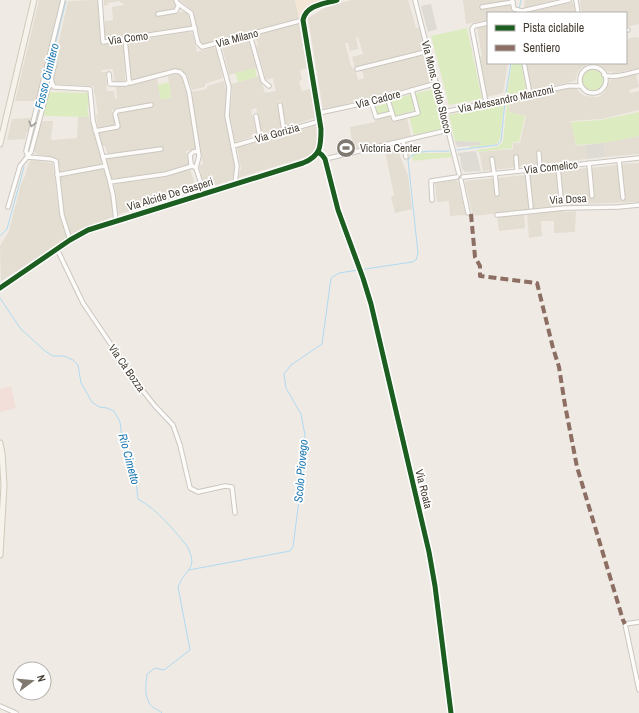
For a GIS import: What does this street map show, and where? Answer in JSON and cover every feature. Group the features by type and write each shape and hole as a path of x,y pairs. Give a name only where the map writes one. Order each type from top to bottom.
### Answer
{"street":[{"path":"0,144 34,0"},
{"path":"63,0 48,57 55,65 50,79 54,87 90,89 95,131 110,182 116,221"},
{"name":"Via Como","path":"100,0 103,42 195,28"},
{"name":"Via Milano","path":"176,0 179,4 190,11 198,43 200,46 205,47 303,20"},
{"path":"337,0 310,8 306,12 303,20 320,120 321,142 318,152 322,154 325,159 338,210 359,268"},
{"name":"Via Mons. Oddo Stocco","path":"415,0 460,177"},
{"path":"482,7 512,1 519,12 569,0"},
{"path":"576,0 578,12"},
{"path":"158,14 176,11 179,4"},
{"path":"486,103 472,29 474,26 487,23"},
{"path":"250,34 263,81 269,86"},
{"path":"125,39 129,82"},
{"path":"217,43 229,87 227,116 237,168 234,182 235,184"},
{"path":"357,69 428,51"},
{"path":"28,157 26,151 51,60"},
{"path":"524,64 530,94"},
{"path":"588,68 589,64"},
{"path":"592,67 601,70 606,80 603,89 591,94 585,91 581,86 580,80 581,74 588,68 592,67"},
{"path":"109,74 110,84 126,84 175,71 182,73 189,92 199,158 194,167 166,174 110,182"},
{"path":"606,80 616,76 639,71"},
{"path":"604,75 616,76"},
{"path":"568,86 577,83 580,80"},
{"name":"Via Cadore","path":"319,113 388,97 437,83"},
{"path":"8,207 20,166 31,152 48,88 52,84"},
{"path":"568,86 581,86"},
{"name":"Via Alessandro Manzoni","path":"444,112 568,86"},
{"path":"388,97 394,119 418,113 412,90"},
{"path":"371,101 376,117 392,113"},
{"path":"95,131 118,126 115,114 117,111 151,105"},
{"path":"280,105 284,131"},
{"path":"256,116 260,138"},
{"name":"Via Gorizia","path":"233,146 320,120"},
{"path":"325,159 448,130"},
{"path":"403,141 406,157"},
{"path":"103,157 161,149"},
{"path":"198,151 190,154 190,162 194,167 204,193"},
{"name":"Via Alcide De Gasperi","path":"1,287 70,240 88,230 204,193 303,164 312,159 318,152"},
{"path":"539,153 540,168"},
{"path":"28,157 40,157 55,160 62,215 70,240"},
{"path":"516,157 517,171"},
{"name":"Via Comelico","path":"432,200 431,181 639,158"},
{"path":"492,159 498,194"},
{"path":"619,160 623,198"},
{"path":"589,163 592,196"},
{"path":"57,175 105,166"},
{"path":"558,167 561,198"},
{"path":"527,170 531,207"},
{"path":"460,177 468,213"},
{"name":"Via Dosa","path":"497,215 565,208 639,205"},
{"name":"Via Cà Bozza","path":"57,249 83,303 112,346 120,362 155,406 173,425 180,445 190,488 198,492 225,486 232,488 235,513"},
{"name":"Via Roata","path":"361,273 371,304 429,552 435,586 451,713"},
{"path":"0,443 4,485 0,555"},
{"path":"639,622 625,624 639,690"},
{"path":"0,706 16,713"}],"shaded area":[{"path":"39,0 61,0 45,61 46,65 37,101 15,101"},
{"path":"96,0 98,2 101,44 124,43 125,81 114,82 113,69 101,70 101,72 106,72 107,91 114,91 115,99 117,99 116,86 131,85 157,79 161,100 171,97 168,76 177,74 181,76 187,91 196,149 186,151 189,165 162,173 111,179 105,159 108,155 105,146 102,146 98,133 119,128 117,113 153,106 152,103 112,110 116,125 98,129 96,115 98,114 94,86 56,84 53,81 58,63 55,59 68,1"},
{"path":"104,0 174,0 176,9 156,13 156,16 187,11 191,25 189,27 148,34 107,39 105,37 105,21 113,20 112,7 124,5 123,3 120,3 120,1 108,3 108,5 104,6"},
{"path":"179,0 295,0 299,18 204,45 200,43 192,10"},
{"path":"295,0 319,0 320,3 308,7 304,11 301,18 299,18"},
{"path":"351,0 408,0 416,28 419,27 424,46 422,50 355,68 352,57 363,54 358,37 356,37 358,49 350,51 348,43 345,43 351,66 356,72 358,80 364,78 362,70 424,54 426,55 433,79 432,82 323,110 308,18 325,8"},
{"path":"463,0 510,0 480,5 481,9 511,4 512,12 487,12 487,20 466,24"},
{"path":"525,0 555,0 524,8"},
{"path":"581,0 639,0 639,24 627,27 627,12 582,12"},
{"path":"573,2 575,12 530,12"},
{"path":"431,4 437,29 428,32 421,6"},
{"path":"299,23 307,68 300,70 302,80 299,81 302,91 310,89 315,118 286,127 281,101 277,102 282,129 262,134 256,108 251,110 257,135 235,142 230,115 232,92 231,84 260,76 265,93 276,91 273,78 266,80 256,46 258,45 255,35"},
{"path":"487,26 487,64 508,64 503,93 487,97 477,28"},
{"path":"187,32 193,34 197,52 213,47 216,49 223,78 205,84 205,87 192,90 187,75 177,69 133,80 130,79 127,41"},
{"path":"635,37 639,38 639,68 612,74 612,71 608,72 596,64 627,64 627,39"},
{"path":"247,38 250,40 258,68 229,75 222,46"},
{"path":"526,64 586,64 580,69 575,81 533,90 531,89"},
{"path":"636,74 639,87 629,90 630,93 639,91 639,110 601,119 571,121 576,146 585,145 587,159 483,171 479,152 513,149 513,143 520,143 526,116 509,112 510,101 576,87 579,92 585,96 598,97 605,92 610,80"},
{"path":"224,81 227,93 225,117 235,169 232,180 206,188 204,186 199,166 203,164 191,92 207,89 207,86"},
{"path":"78,116 89,117 103,163 60,172 58,158 36,154 34,151 41,121 53,121 51,140 77,138"},
{"path":"390,116 392,122 407,118 411,136 353,149 350,127 375,122 375,120"},
{"path":"32,118 30,130 26,133 25,139 7,140 12,119"},
{"path":"316,124 317,144 310,156 238,178 241,169 237,147 300,130"},
{"path":"639,136 639,154 605,157 604,143"},
{"path":"455,141 481,142 480,145 457,147"},
{"path":"604,143 605,157 587,159 585,145"},
{"path":"397,148 408,176 412,209 395,213 391,197 394,195 385,151"},
{"path":"476,151 481,171 465,172 462,169 461,158 458,156 458,153"},
{"path":"31,160 53,164 59,213 67,238 1,281 0,246 9,231 21,184"},
{"path":"639,163 639,202 577,204 577,206 533,210 529,174 556,171 559,200 563,200 560,171 587,168 590,198 593,198 590,168 618,165 622,199 625,199 621,164"},
{"path":"103,169 105,170 112,195 114,213 112,217 70,235 65,220 60,177"},
{"path":"190,169 196,188 155,200 155,204 119,214 117,213 114,184 166,177"},
{"path":"526,175 530,210 473,216 465,183 466,181 494,178 496,195 501,194 499,193 497,178"},
{"path":"456,180 466,215 450,216 449,201 437,202 435,183"},
{"path":"560,210 565,212 576,211 575,232 554,233 554,221 541,221 542,236 529,238 527,215 529,213"},
{"path":"524,214 525,228 499,231 497,216"},
{"path":"11,386 16,408 0,412 0,389"}],"green space":[{"path":"467,28 482,99 449,105 431,36"},
{"path":"512,64 521,64 526,89 525,92 508,95 507,92"},
{"path":"255,68 257,77 238,82 235,73"},
{"path":"593,70 601,73 604,81 601,89 593,92 585,89 582,81 585,73"},
{"path":"169,82 171,97 161,100 158,85"},
{"path":"436,89 445,128 414,135 409,117 420,115 414,94"},
{"path":"48,92 88,93 89,107 87,108 89,117 44,116"},
{"path":"412,94 416,110 395,116 391,100"},
{"path":"509,100 509,112 525,116 519,142 513,142 512,148 478,152 477,150 497,147 503,142 507,101"},
{"path":"504,102 500,139 497,144 470,148 470,146 480,145 481,142 455,141 449,115 462,112 463,110"},
{"path":"387,103 389,112 377,114 375,107"},
{"path":"639,112 639,136 604,143 576,145 571,122 601,120"},
{"path":"418,153 451,153 451,157 413,161 412,156"}],"waterway":[{"name":"Scolo Piovego","path":"519,9 521,0"},
{"name":"Fosso Cimitero","path":"52,58 66,1"},
{"name":"Fosso Cimitero","path":"28,151 51,61"},
{"name":"Scolo Piovego","path":"506,92 511,64"},
{"name":"Scolo Piovego","path":"457,150 497,145 501,141 505,102"},
{"name":"Scolo Piovego","path":"189,570 290,551 293,547 304,461 305,435 301,414 286,388 284,374 291,365 322,344 331,278 339,273 412,262 416,260 418,253 408,160 412,156 421,152 449,151"},
{"name":"Fosso Cimitero","path":"0,236 7,229 24,167"},
{"name":"Rio Cimetto","path":"0,298 20,328 45,351 53,356 64,356 73,360 78,365 81,383 92,402 99,407 114,411 120,422 123,447 135,472 138,499 165,520 187,546 192,559 192,564 178,587 190,650 164,670 155,668 147,674 146,692 148,701 150,705 162,713"}],"marked path":[{"path":"471,214 475,257 480,266 480,276 537,283 559,367 577,467 625,624"}],"cycle path":[{"path":"0,288 70,240 88,230 303,163 317,154 321,140 321,129 303,20 305,15 312,8 337,0"},
{"path":"318,152 325,159 338,210 371,304 429,552 435,586 451,713"}],"place":[{"name":"Victoria Center","path":"346,148"}]}
